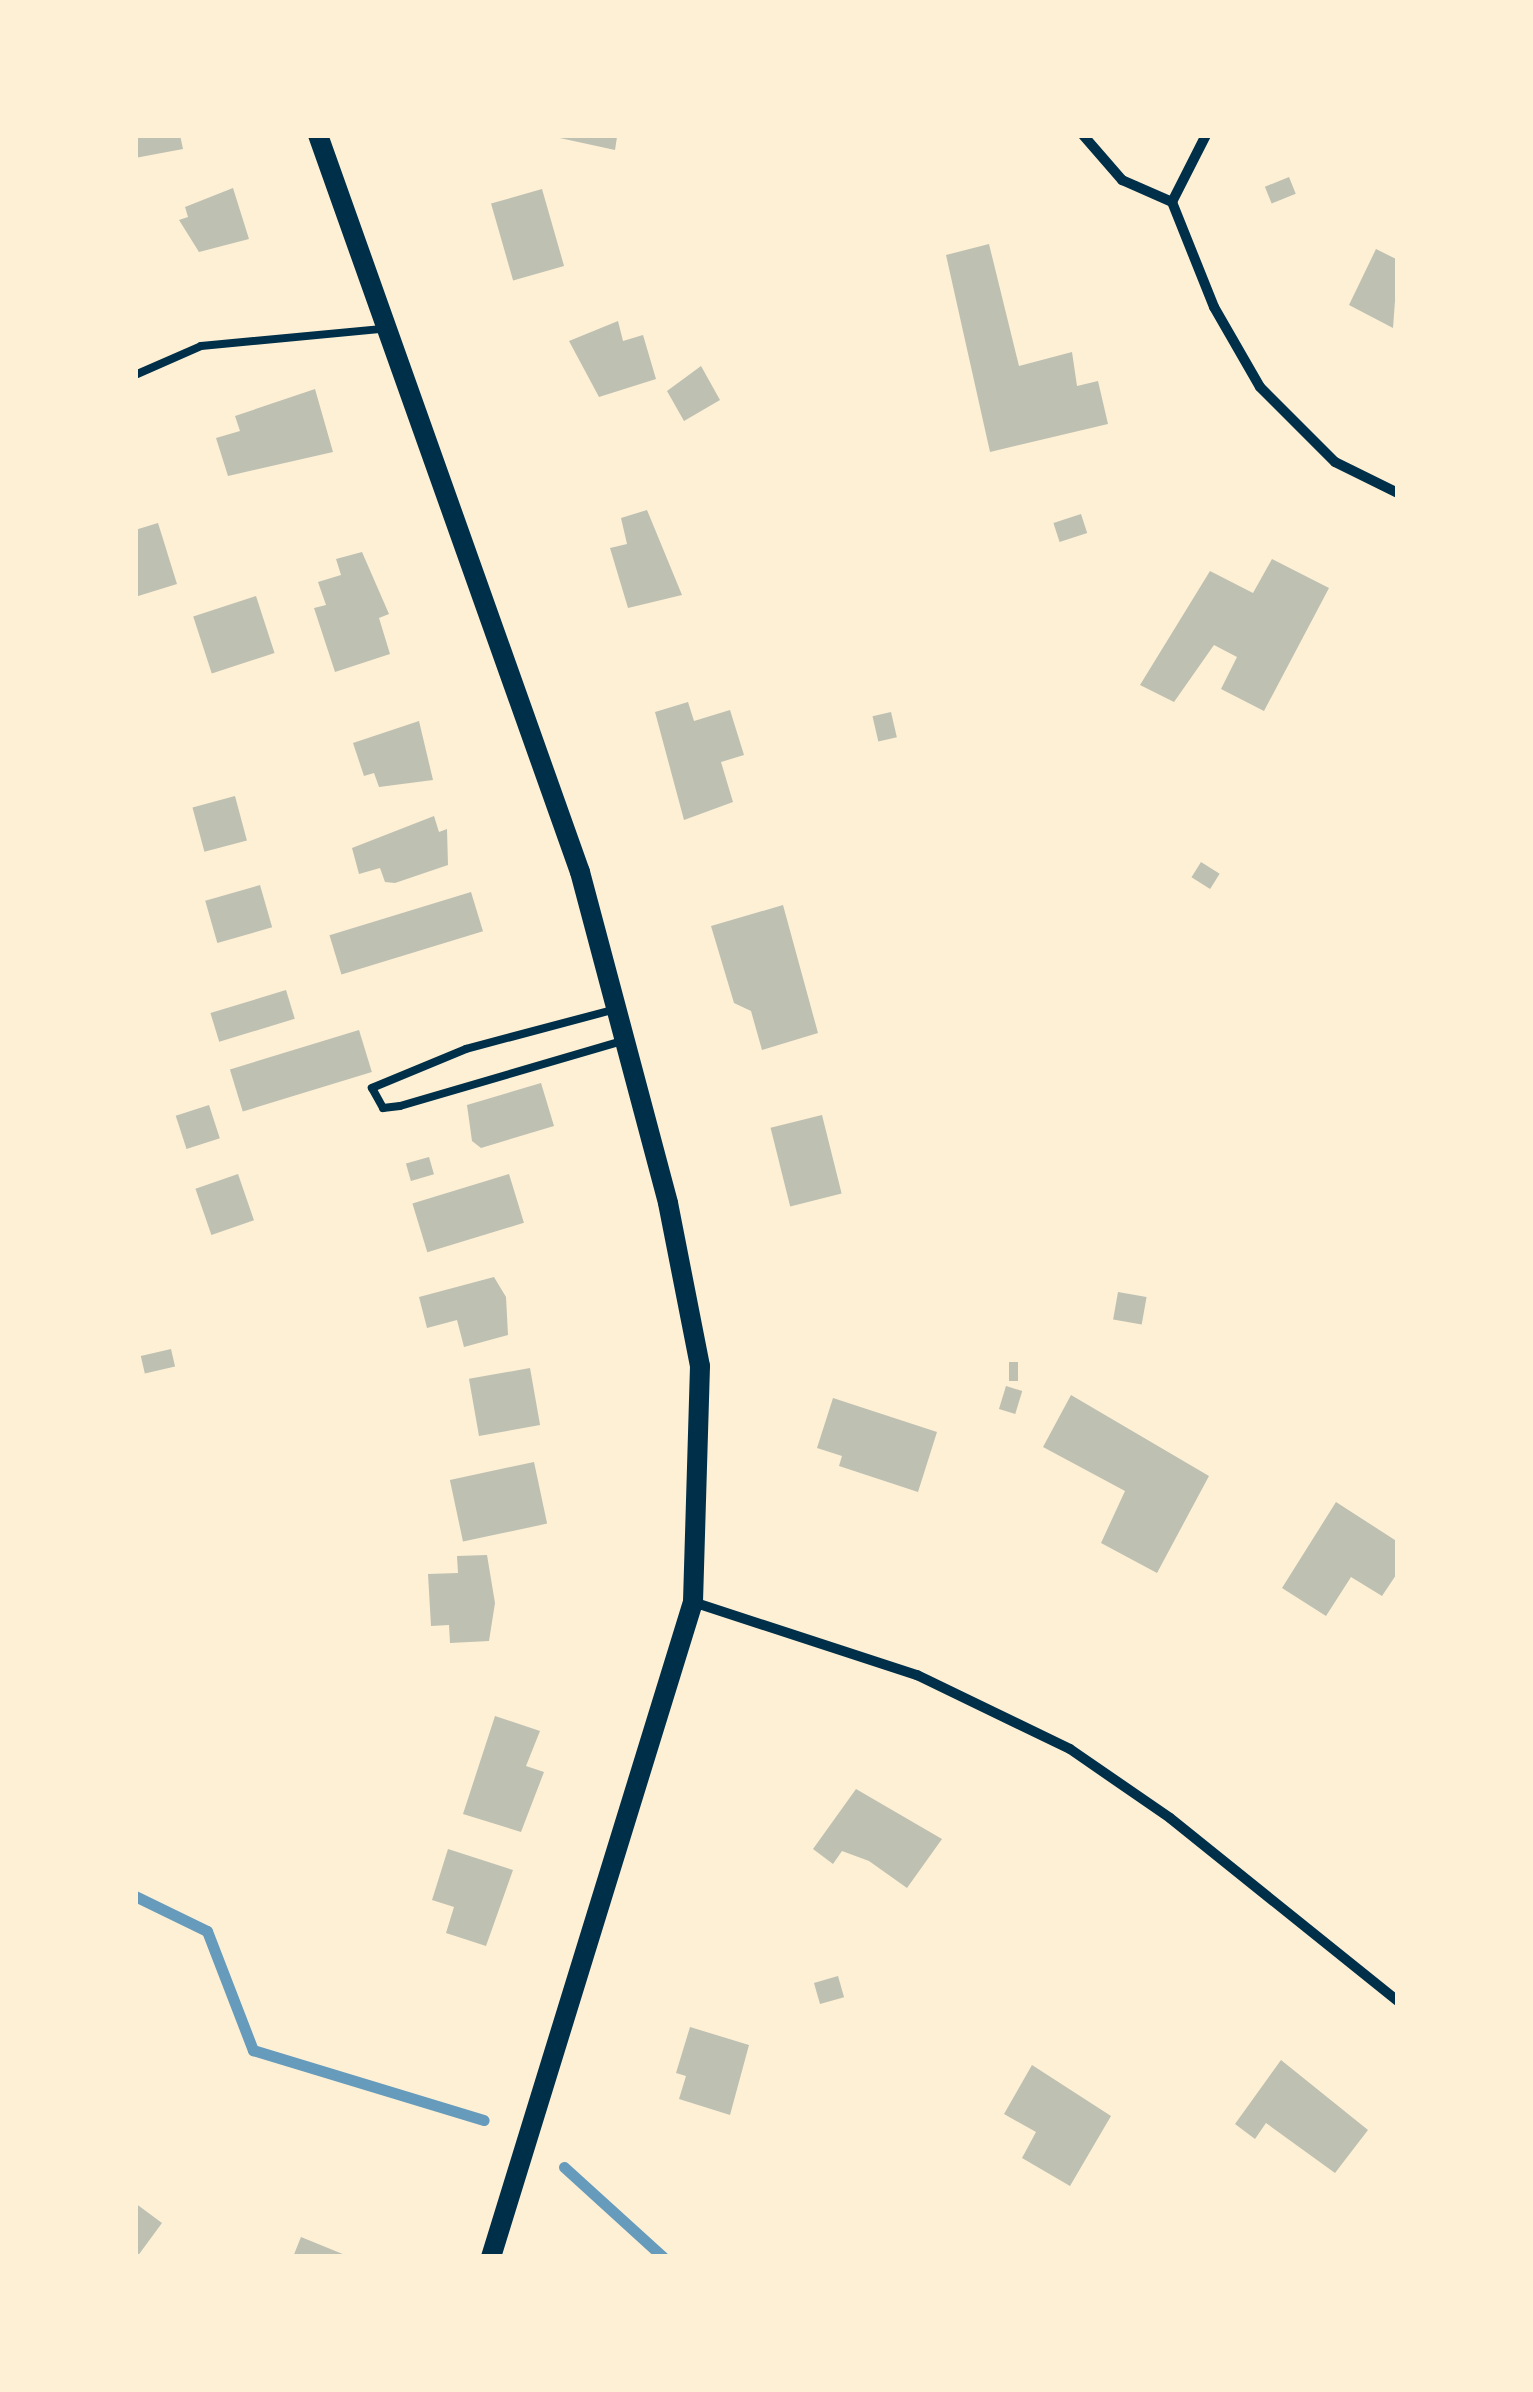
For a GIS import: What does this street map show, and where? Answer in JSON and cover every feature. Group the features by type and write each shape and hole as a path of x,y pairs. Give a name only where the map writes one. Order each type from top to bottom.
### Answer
{"main road":[{"path":"318,135 580,872 625,1040 700,1366 692,1602 491,2257"}],"street":[{"path":"1083,135 1122,180 1172,202 1214,307 1260,387 1335,462 1398,493"},
{"path":"1172,202 1206,135"},
{"path":"692,1602 917,1675 1070,1750 1170,1818 1398,2001"}],"lane":[{"path":"135,375 201,346 387,329"},
{"path":"616,1009 383,1079 372,1088 376,1102 400,1106 625,1040"}],"building":[{"path":"135,135 180,135 183,149 135,158"},
{"path":"546,135 633,135 617,137 615,150"},
{"path":"1289,177 1296,194 1272,203 1265,187"},
{"path":"233,188 249,239 199,252 179,220 188,217 185,207"},
{"path":"542,189 564,266 513,281 491,204"},
{"path":"989,244 1019,366 1072,352 1077,386 1098,381 1108,424 990,452 946,255"},
{"path":"1376,249 1398,260 1393,328 1349,305"},
{"path":"618,321 623,341 643,335 656,379 599,397 569,341"},
{"path":"701,366 720,400 684,421 667,391"},
{"path":"315,389 333,452 228,476 216,438 240,431 235,416"},
{"path":"647,510 682,595 628,608 610,548 627,544 621,518"},
{"path":"1081,514 1087,533 1060,542 1053,523"},
{"path":"158,523 177,584 135,597 135,530"},
{"path":"362,552 389,614 379,618 390,654 335,672 314,608 326,605 318,582 341,575 336,559"},
{"path":"1272,559 1329,588 1264,711 1221,689 1237,657 1214,645 1174,702 1140,685 1210,571 1253,593"},
{"path":"256,596 275,653 212,673 193,616"},
{"path":"688,702 694,721 730,710 744,755 721,762 733,802 684,820 655,712"},
{"path":"891,712 897,737 878,742 872,716"},
{"path":"419,721 433,780 379,787 374,773 364,776 353,743"},
{"path":"235,796 247,840 204,852 192,807"},
{"path":"434,816 439,832 447,829 448,865 395,883 385,882 380,868 359,874 352,848"},
{"path":"1201,862 1220,874 1210,889 1191,877"},
{"path":"260,885 272,927 217,943 205,901"},
{"path":"471,892 483,931 341,974 329,935"},
{"path":"783,905 818,1033 762,1050 751,1011 734,1003 711,926"},
{"path":"286,990 295,1019 219,1042 210,1013"},
{"path":"359,1030 372,1072 243,1112 230,1069"},
{"path":"541,1083 554,1126 481,1148 472,1141 467,1105"},
{"path":"209,1105 220,1138 187,1149 176,1116"},
{"path":"822,1115 842,1194 790,1206 771,1128"},
{"path":"429,1157 434,1174 411,1181 406,1164"},
{"path":"238,1174 254,1220 211,1235 195,1189"},
{"path":"509,1174 524,1223 427,1252 412,1204"},
{"path":"494,1277 506,1297 508,1335 464,1347 457,1320 427,1328 419,1297"},
{"path":"1118,1292 1147,1297 1142,1325 1113,1320"},
{"path":"171,1349 175,1367 145,1374 141,1356"},
{"path":"1009,1362 1018,1362 1018,1381 1009,1381"},
{"path":"530,1368 540,1425 479,1436 469,1379"},
{"path":"1006,1386 1022,1391 1015,1414 999,1409"},
{"path":"1071,1395 1209,1476 1157,1573 1101,1543 1125,1491 1043,1447"},
{"path":"833,1398 937,1432 918,1492 839,1466 842,1456 817,1448"},
{"path":"534,1462 547,1524 463,1542 450,1480"},
{"path":"1336,1502 1398,1542 1398,1572 1382,1596 1351,1577 1326,1616 1282,1588"},
{"path":"487,1555 495,1603 489,1641 450,1643 449,1625 431,1626 428,1574 458,1573 457,1556"},
{"path":"495,1716 540,1731 526,1766 544,1772 521,1832 463,1814"},
{"path":"856,1789 942,1839 907,1888 869,1861 842,1851 833,1864 813,1849"},
{"path":"448,1849 513,1870 486,1946 446,1933 454,1907 432,1900"},
{"path":"838,1976 844,1997 820,2004 814,1983"},
{"path":"690,2027 749,2045 730,2115 679,2099 686,2076 676,2073"},
{"path":"1281,2060 1368,2130 1335,2173 1266,2123 1255,2139 1235,2124"},
{"path":"1032,2065 1111,2116 1070,2186 1022,2158 1036,2132 1004,2114"},
{"path":"135,2203 162,2223 137,2257 135,2257"},
{"path":"301,2237 350,2257 293,2257"}],"waterway":[{"path":"135,1896 207,1931 253,2050 484,2120"},
{"path":"564,2167 663,2257"}]}
